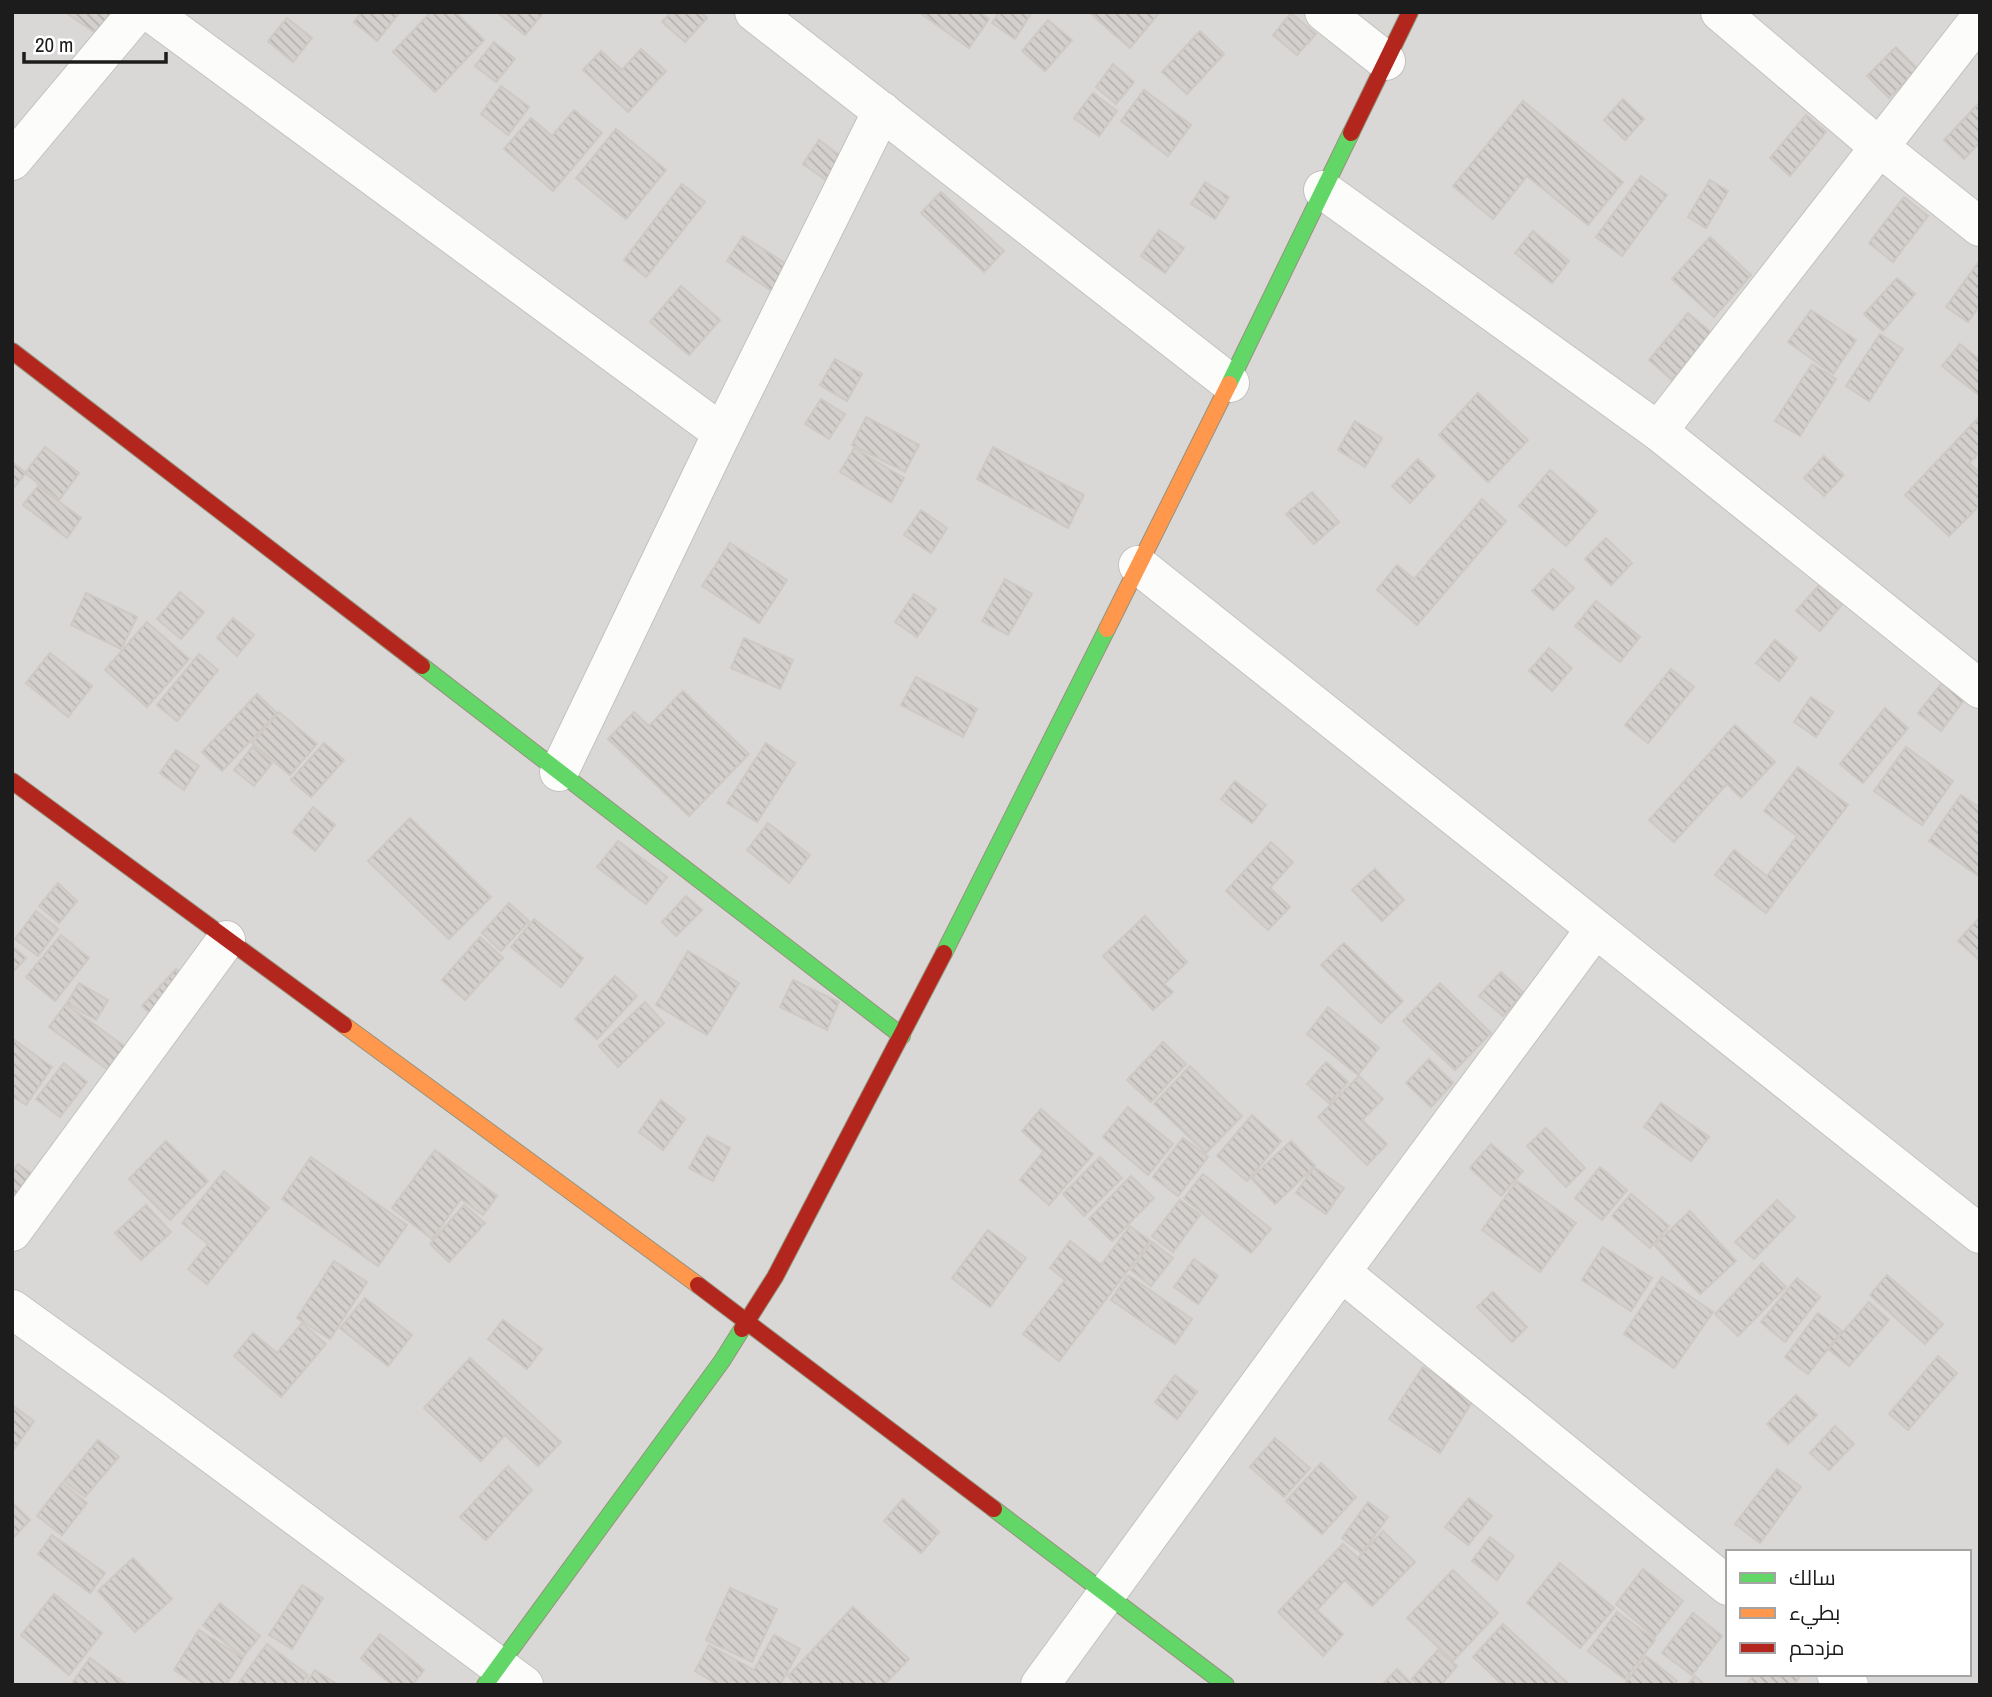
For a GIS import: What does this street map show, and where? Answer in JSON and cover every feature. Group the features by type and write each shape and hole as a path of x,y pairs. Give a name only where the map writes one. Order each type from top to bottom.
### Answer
{"street":[{"path":"12,161 137,12"},
{"path":"150,12 722,433"},
{"path":"754,12 1230,383"},
{"path":"1324,12 1386,61"},
{"path":"12,1310 155,1412 502,1679 722,1361 800,1231 902,1036 1230,383 1410,12"},
{"path":"1720,12 1878,146 1980,227"},
{"path":"1658,431 1980,18"},
{"path":"559,772 722,433 882,111"},
{"path":"1323,190 1658,431 1980,689"},
{"path":"12,351 902,1036"},
{"path":"1138,565 1595,929 1978,1229"},
{"path":"12,781 747,1321 1226,1685"},
{"path":"1040,1685 1595,929"},
{"path":"12,1232 226,940"},
{"path":"1341,1272 1726,1584"}],"shaded area":[{"path":"12,12 1980,12 1980,1685 12,1685"}],"building":[{"path":"65,12 120,12 116,47"},
{"path":"362,12 400,12 377,41 354,22"},
{"path":"431,12 455,12 484,40 435,92 393,52"},
{"path":"497,12 544,12 525,35"},
{"path":"671,12 701,12 707,18 685,42 662,22"},
{"path":"919,12 979,12 989,19 969,48"},
{"path":"999,12 1032,12 1015,39 992,23"},
{"path":"1089,12 1160,12 1130,48"},
{"path":"1291,13 1316,34 1297,55 1273,35"},
{"path":"287,18 312,38 293,62 268,41"},
{"path":"1048,20 1072,40 1045,71 1022,51"},
{"path":"1200,31 1224,54 1187,94 1162,72"},
{"path":"494,42 515,59 496,82 475,66"},
{"path":"1896,47 1918,69 1889,98 1867,76"},
{"path":"641,49 666,71 628,112 583,70 601,51 622,70"},
{"path":"1113,64 1134,82 1116,104 1096,87"},
{"path":"501,86 529,107 508,135 481,114"},
{"path":"1144,90 1191,125 1168,156 1121,121"},
{"path":"1093,93 1117,111 1099,136 1074,118"},
{"path":"1623,99 1644,119 1625,140 1604,120"},
{"path":"1523,101 1623,182 1588,225 1527,176 1493,219 1453,186"},
{"path":"1980,102 1980,142 1964,159 1944,140"},
{"path":"574,110 602,133 553,191 504,149 531,118 552,136"},
{"path":"1806,115 1826,132 1790,176 1770,158"},
{"path":"616,129 666,170 626,219 576,178"},
{"path":"819,140 842,157 826,180 803,164"},
{"path":"1641,176 1667,195 1622,256 1596,237"},
{"path":"1710,180 1728,191 1706,228 1688,217"},
{"path":"1205,182 1229,197 1215,219 1191,204"},
{"path":"682,184 705,202 646,277 624,260"},
{"path":"941,192 1004,251 984,272 921,213"},
{"path":"1904,197 1928,216 1893,262 1869,243"},
{"path":"1159,230 1184,248 1165,273 1141,256"},
{"path":"1533,231 1569,261 1552,283 1515,253"},
{"path":"743,236 811,280 794,306 727,261"},
{"path":"1710,237 1751,275 1714,317 1672,279"},
{"path":"1980,260 1980,305 1968,322 1946,307"},
{"path":"1897,278 1915,294 1883,331 1864,314"},
{"path":"681,286 720,320 689,355 650,322"},
{"path":"1811,310 1856,340 1833,374 1788,342"},
{"path":"1688,313 1712,333 1672,380 1649,360"},
{"path":"1880,334 1903,349 1869,401 1846,386"},
{"path":"1960,344 1980,360 1980,396 1942,366"},
{"path":"835,359 862,374 847,401 820,385"},
{"path":"1812,364 1836,379 1800,436 1775,421"},
{"path":"1478,393 1528,440 1488,482 1439,435"},
{"path":"821,399 845,414 829,439 805,424"},
{"path":"1980,416 1980,452 1969,463 1980,473 1980,505 1949,536 1905,495"},
{"path":"866,417 919,445 905,472 852,445"},
{"path":"1355,421 1382,438 1365,467 1338,450"},
{"path":"45,447 79,473 59,500 25,473"},
{"path":"993,447 1084,495 1068,528 977,479"},
{"path":"854,448 904,478 891,502 840,472"},
{"path":"1824,456 1844,475 1824,496 1804,478"},
{"path":"1418,459 1435,476 1410,503 1392,486"},
{"path":"12,462 26,473 12,490"},
{"path":"1550,470 1597,511 1566,546 1519,506"},
{"path":"38,486 81,518 67,538 23,505"},
{"path":"1312,492 1339,522 1314,544 1286,514"},
{"path":"1482,499 1506,521 1417,625 1377,590 1397,565 1414,579"},
{"path":"921,510 947,528 931,553 904,535"},
{"path":"1606,538 1632,563 1611,585 1585,559"},
{"path":"730,543 787,580 759,623 702,586"},
{"path":"1553,569 1574,588 1553,610 1532,591"},
{"path":"1005,579 1032,594 1008,635 982,621"},
{"path":"1822,582 1845,601 1820,631 1796,611"},
{"path":"180,592 204,612 181,639 157,619"},
{"path":"86,593 137,617 121,649 71,625"},
{"path":"914,594 936,609 917,637 895,622"},
{"path":"1596,601 1640,637 1620,662 1575,626"},
{"path":"233,618 254,635 237,656 217,638"},
{"path":"147,622 189,659 147,707 105,670"},
{"path":"744,638 793,660 780,689 731,668"},
{"path":"1775,640 1797,658 1779,681 1756,663"},
{"path":"1549,648 1572,668 1552,691 1529,671"},
{"path":"50,653 92,686 68,717 26,683"},
{"path":"199,654 218,670 177,721 157,705"},
{"path":"1671,669 1694,687 1648,743 1625,725"},
{"path":"916,677 977,709 963,737 901,705"},
{"path":"1942,683 1964,700 1941,731 1918,713"},
{"path":"683,691 749,754 689,816 608,739 634,712 649,726"},
{"path":"257,694 277,713 222,771 202,752"},
{"path":"1811,697 1833,712 1816,737 1794,722"},
{"path":"1885,708 1908,728 1863,783 1840,764"},
{"path":"279,712 317,744 290,775 252,743"},
{"path":"1735,725 1775,762 1741,798 1727,784 1674,842 1649,820"},
{"path":"324,743 344,760 311,797 291,780"},
{"path":"766,743 795,763 757,822 727,803"},
{"path":"253,746 272,763 254,786 234,770"},
{"path":"1906,747 1953,781 1922,825 1874,791"},
{"path":"176,750 199,766 184,790 160,773"},
{"path":"1798,767 1848,805 1766,913 1715,875 1734,850 1767,876 1797,836 1764,811"},
{"path":"1235,781 1266,805 1252,823 1221,799"},
{"path":"1961,795 1980,808 1980,877 1929,841"},
{"path":"313,807 335,825 315,851 293,832"},
{"path":"410,818 491,897 449,939 368,861"},
{"path":"768,823 810,855 789,883 747,850"},
{"path":"618,841 667,877 646,904 597,867"},
{"path":"1271,842 1293,862 1270,888 1290,907 1268,930 1226,891"},
{"path":"1375,869 1404,900 1382,921 1352,890"},
{"path":"58,883 77,901 59,923 39,906"},
{"path":"686,896 702,910 676,936 662,922"},
{"path":"509,903 529,921 501,951 482,933"},
{"path":"36,911 58,929 38,956 15,939"},
{"path":"1145,916 1187,962 1164,984 1173,992 1153,1010 1103,956"},
{"path":"1980,917 1980,961 1958,941"},
{"path":"534,919 583,958 561,987 511,947"},
{"path":"61,935 89,958 55,1001 26,977"},
{"path":"480,937 503,958 465,1000 442,980"},
{"path":"1344,943 1403,1001 1381,1023 1321,965"},
{"path":"12,946 26,958 12,973"},
{"path":"688,951 739,983 707,1035 656,1005"},
{"path":"176,969 195,986 161,1024 142,1006"},
{"path":"1501,972 1524,993 1503,1016 1479,996"},
{"path":"615,976 637,996 597,1039 575,1019"},
{"path":"793,980 839,1002 827,1030 780,1007"},
{"path":"79,983 108,1000 96,1020 67,1003"},
{"path":"1440,983 1491,1033 1455,1070 1403,1021"},
{"path":"645,1002 664,1023 618,1067 599,1046"},
{"path":"66,1004 138,1056 122,1080 49,1027"},
{"path":"1328,1007 1379,1048 1358,1075 1307,1034"},
{"path":"12,1038 52,1067 26,1105 12,1096"},
{"path":"1163,1042 1186,1064 1151,1102 1127,1080"},
{"path":"1429,1059 1453,1083 1431,1107 1406,1083"},
{"path":"1326,1062 1348,1082 1329,1103 1307,1084"},
{"path":"64,1063 87,1082 60,1117 36,1099"},
{"path":"1190,1066 1242,1116 1206,1153 1154,1104"},
{"path":"1359,1076 1383,1099 1362,1120 1387,1144 1367,1165 1318,1117"},
{"path":"661,1100 685,1119 663,1150 639,1132"},
{"path":"1661,1103 1709,1137 1691,1161 1644,1127"},
{"path":"1128,1107 1173,1144 1148,1175 1103,1137"},
{"path":"1041,1109 1093,1154 1049,1205 1020,1180 1044,1151 1022,1131"},
{"path":"1252,1115 1281,1141 1247,1181 1217,1156"},
{"path":"1546,1128 1585,1168 1566,1187 1527,1146"},
{"path":"707,1136 730,1148 713,1181 689,1168"},
{"path":"1183,1138 1208,1157 1178,1196 1153,1177"},
{"path":"166,1141 208,1181 170,1220 129,1179"},
{"path":"1291,1141 1315,1166 1275,1204 1251,1178"},
{"path":"1491,1144 1523,1171 1501,1196 1470,1168"},
{"path":"435,1150 497,1196 483,1215 461,1199 432,1239 392,1208"},
{"path":"311,1157 407,1225 378,1266 282,1199"},
{"path":"1100,1157 1122,1178 1084,1216 1063,1194"},
{"path":"18,1164 43,1182 24,1207 12,1198 12,1172"},
{"path":"1314,1167 1344,1188 1326,1214 1296,1193"},
{"path":"1600,1167 1627,1190 1602,1220 1575,1198"},
{"path":"224,1171 269,1208 207,1284 188,1269 208,1244 182,1223"},
{"path":"1203,1174 1271,1229 1251,1253 1184,1198"},
{"path":"1131,1176 1154,1198 1112,1241 1089,1219"},
{"path":"1517,1181 1576,1223 1540,1272 1482,1230"},
{"path":"1631,1194 1669,1226 1650,1248 1612,1216"},
{"path":"1180,1200 1200,1215 1173,1252 1152,1236"},
{"path":"1777,1200 1795,1217 1754,1259 1735,1242"},
{"path":"146,1205 171,1232 141,1260 115,1233"},
{"path":"464,1205 485,1223 449,1262 430,1244"},
{"path":"1690,1211 1736,1261 1700,1294 1654,1245"},
{"path":"1130,1226 1150,1241 1059,1361 1023,1334 1065,1280 1050,1268 1070,1241 1101,1265"},
{"path":"988,1230 1026,1258 990,1307 952,1278"},
{"path":"1152,1242 1173,1258 1151,1286 1131,1270"},
{"path":"1603,1247 1652,1278 1631,1311 1582,1280"},
{"path":"1194,1259 1218,1276 1198,1304 1174,1287"},
{"path":"334,1261 367,1282 330,1339 297,1318"},
{"path":"1762,1263 1786,1287 1738,1336 1715,1314"},
{"path":"1128,1275 1192,1319 1175,1344 1111,1300"},
{"path":"1887,1275 1943,1324 1925,1344 1870,1295"},
{"path":"1662,1277 1713,1312 1674,1368 1624,1334"},
{"path":"1797,1278 1820,1297 1785,1342 1761,1322"},
{"path":"1493,1292 1527,1327 1512,1342 1477,1307"},
{"path":"365,1298 412,1335 388,1366 340,1328"},
{"path":"1869,1302 1889,1320 1849,1366 1828,1349"},
{"path":"1818,1313 1842,1331 1808,1374 1785,1357"},
{"path":"503,1320 542,1349 527,1369 488,1339"},
{"path":"302,1323 326,1344 281,1397 234,1356 253,1333 277,1353"},
{"path":"1938,1356 1957,1373 1908,1430 1889,1414"},
{"path":"470,1358 561,1442 538,1466 505,1435 481,1461 424,1408"},
{"path":"1423,1367 1474,1399 1440,1453 1389,1419"},
{"path":"1175,1375 1197,1392 1177,1419 1155,1402"},
{"path":"1796,1395 1817,1415 1788,1444 1767,1424"},
{"path":"12,1405 34,1421 12,1452"},
{"path":"1835,1426 1854,1444 1829,1470 1810,1453"},
{"path":"1275,1438 1310,1468 1284,1497 1250,1467"},
{"path":"98,1440 119,1457 85,1497 64,1481"},
{"path":"1321,1463 1356,1497 1322,1534 1286,1501"},
{"path":"508,1466 532,1490 486,1540 460,1517"},
{"path":"1777,1469 1801,1487 1760,1543 1735,1524"},
{"path":"62,1483 87,1503 62,1535 37,1516"},
{"path":"1469,1498 1492,1516 1468,1545 1445,1527"},
{"path":"903,1499 939,1532 921,1553 884,1521"},
{"path":"12,1502 30,1520 14,1537 12,1536"},
{"path":"1368,1502 1388,1517 1362,1553 1342,1538"},
{"path":"1383,1531 1415,1562 1372,1606 1345,1580 1317,1610 1343,1634 1323,1656 1278,1612 1343,1544 1358,1558"},
{"path":"52,1535 105,1573 90,1593 38,1554"},
{"path":"1490,1537 1514,1556 1497,1580 1472,1561"},
{"path":"133,1558 172,1599 135,1632 98,1591"},
{"path":"1560,1563 1614,1608 1580,1648 1527,1603"},
{"path":"1643,1569 1683,1601 1655,1637 1616,1604"},
{"path":"1453,1570 1498,1613 1453,1661 1407,1618"},
{"path":"302,1585 323,1598 292,1649 269,1635"},
{"path":"730,1588 777,1609 752,1662 706,1640"},
{"path":"54,1594 102,1633 69,1675 21,1635"},
{"path":"220,1603 260,1636 243,1657 203,1625"},
{"path":"853,1607 909,1659 884,1685 797,1685 788,1676"},
{"path":"1617,1612 1655,1640 1625,1679 1588,1651"},
{"path":"1693,1613 1722,1636 1692,1675 1662,1653"},
{"path":"1503,1624 1570,1685 1503,1685 1473,1657"},
{"path":"199,1630 243,1658 226,1685 197,1685 174,1670"},
{"path":"380,1634 424,1670 412,1685 392,1685 361,1658"},
{"path":"774,1635 800,1649 780,1685 719,1685 695,1671 709,1645 754,1670"},
{"path":"267,1644 308,1675 301,1685 237,1685"},
{"path":"1438,1650 1457,1666 1441,1685 1419,1685 1412,1679"},
{"path":"1646,1656 1677,1681 1674,1685 1630,1685 1626,1682"},
{"path":"90,1658 127,1685 71,1685"},
{"path":"1397,1669 1413,1685 1382,1685"},
{"path":"315,1670 338,1685 305,1685"},
{"path":"1695,1676 1705,1685 1687,1685"},
{"path":"1753,1676 1801,1676 1794,1685 1746,1685"}],"traffic: fast":[{"path":"1229,384 1351,133"},
{"path":"944,953 1107,629"},
{"path":"422,666 902,1036"},
{"path":"485,1685 722,1361 742,1329"},
{"path":"994,1509 1226,1685"}],"traffic: slow":[{"path":"1107,629 1229,384"},
{"path":"344,1025 698,1285"}],"traffic: jam":[{"path":"1351,133 1410,12"},
{"path":"12,351 422,666"},
{"path":"12,781 344,1025"},
{"path":"742,1329 775,1277 944,953"},
{"path":"698,1285 994,1509"}]}
